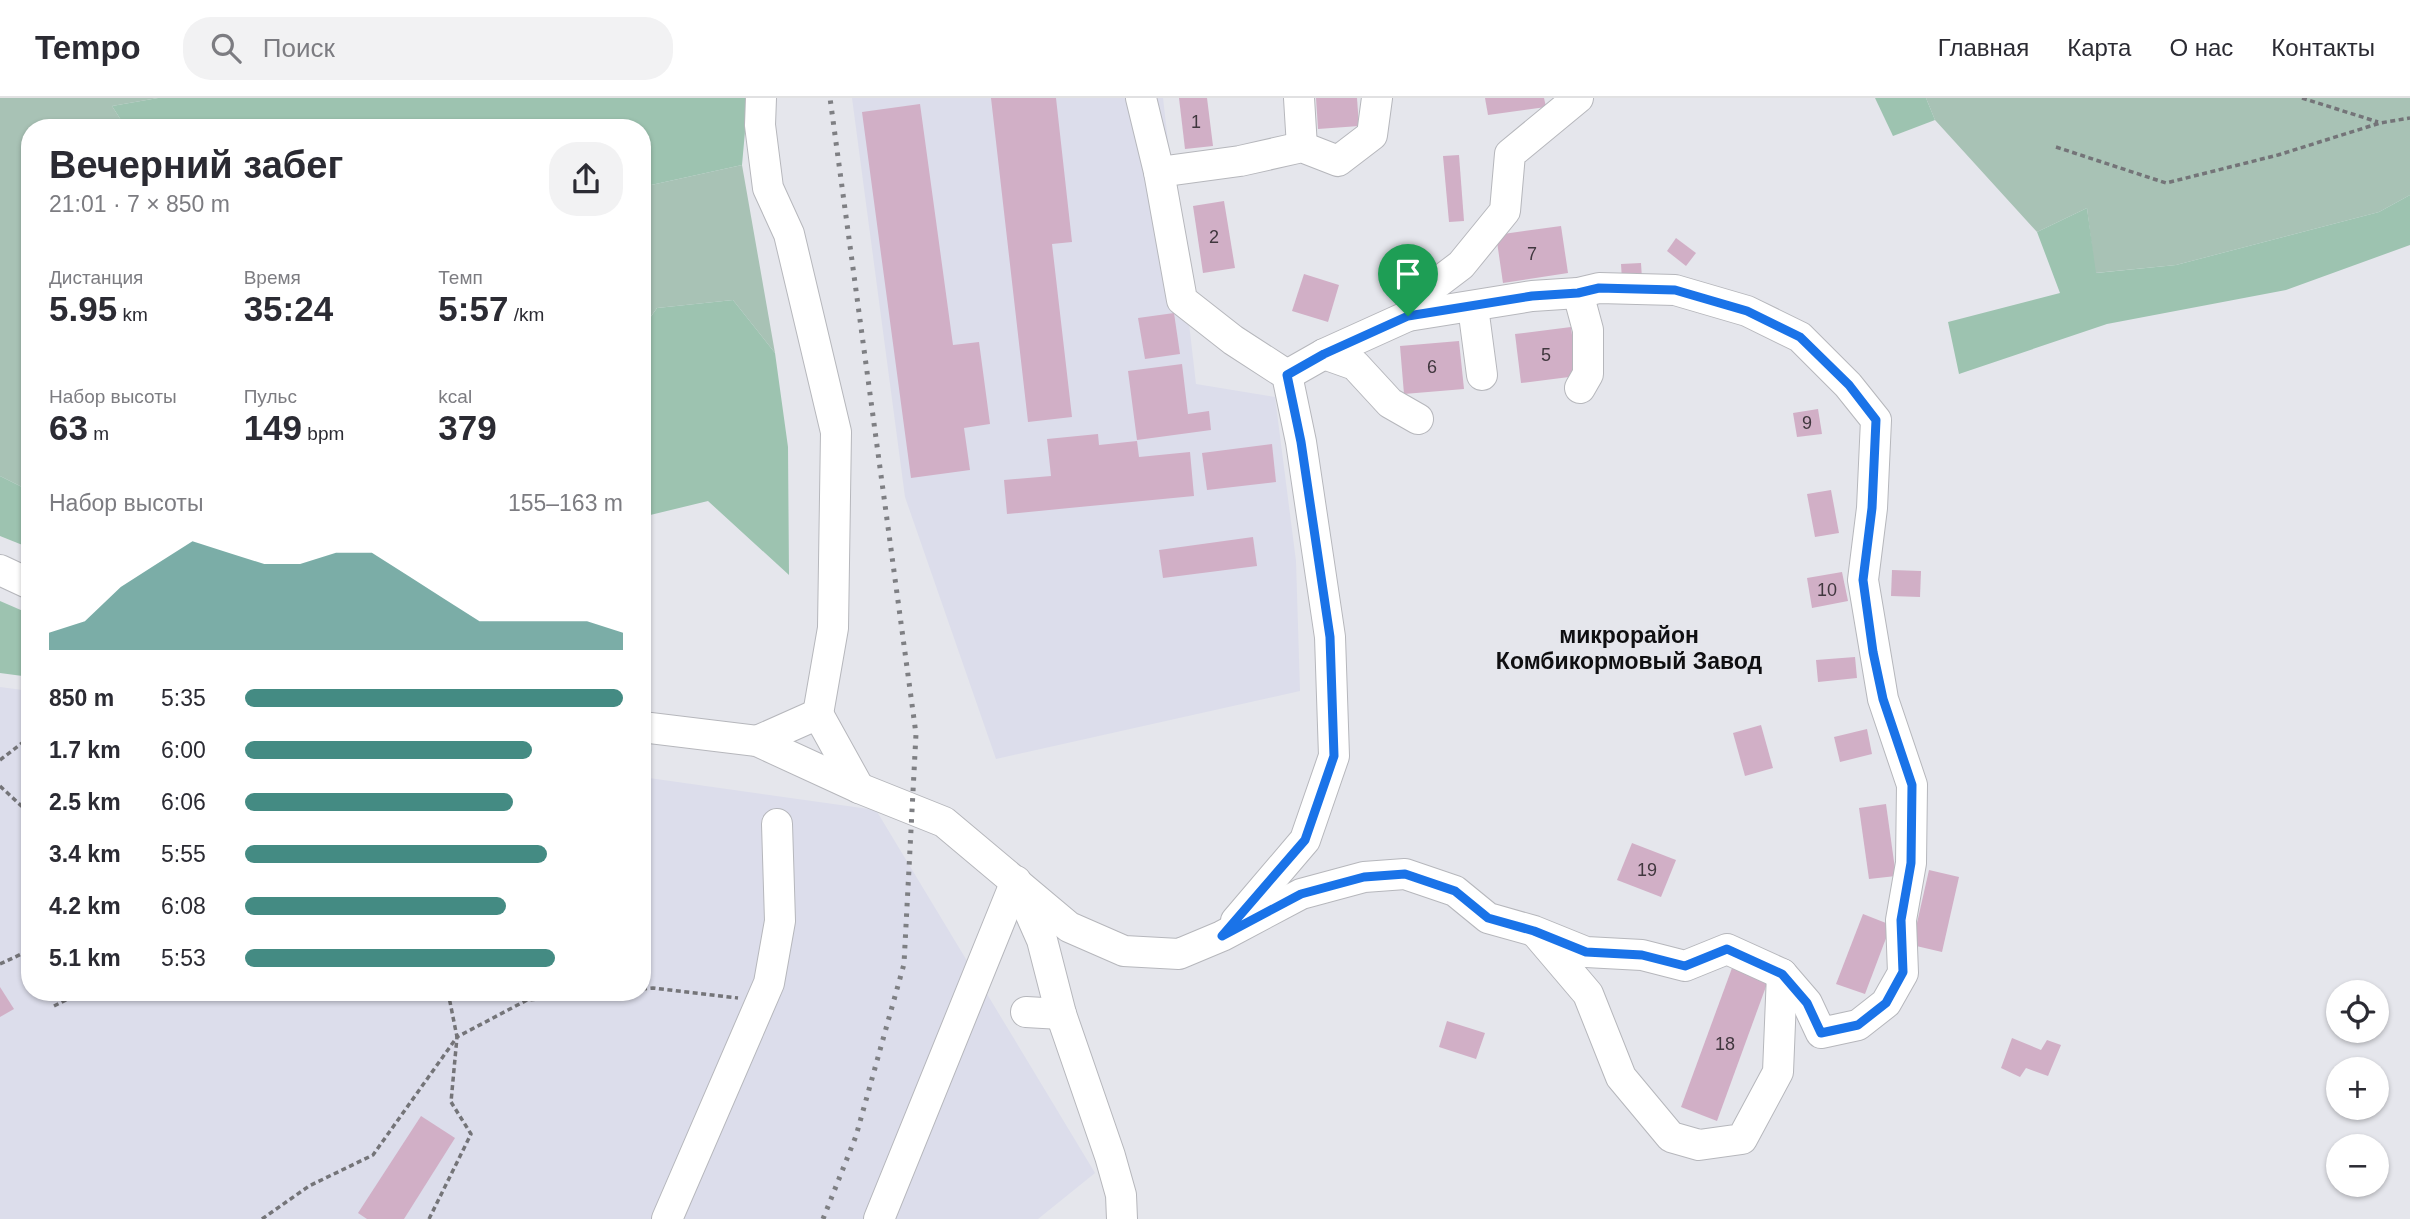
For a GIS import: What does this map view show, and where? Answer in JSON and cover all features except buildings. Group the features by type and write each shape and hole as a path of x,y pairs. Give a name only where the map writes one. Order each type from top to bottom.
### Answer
{"street":[{"path":"761,98 760,125 768,188 789,234 836,432 833,628 818,714 859,788"},
{"path":"1141,98 1159,172 1182,300 1233,340 1287,375 1301,442 1330,637 1334,756 1305,840 1222,936"},
{"path":"1299,98 1302,148"},
{"path":"1159,172 1240,161 1302,148 1338,161 1372,135 1377,98"},
{"path":"1408,316 1428,290 1461,264 1505,211 1510,154 1578,98"},
{"path":"1287,375 1324,354 1408,316 1599,288 1675,290 1747,311 1800,337 1849,385 1876,420 1872,508 1863,580 1883,699 1912,785 1911,863 1901,920 1903,972 1886,1003 1858,1025 1821,1033 1778,1072 1742,1139 1699,1145 1671,1137 1621,1077 1588,994 1534,931"},
{"path":"1578,293 1588,330 1588,374 1580,388"},
{"path":"1473,307 1482,375"},
{"path":"1324,354 1355,365 1390,403 1418,419"},
{"path":"0,570 21,580"},
{"path":"757,741 818,714"},
{"path":"651,728 757,741 859,788 944,822 1069,927 1124,951 1178,954 1222,936 1301,894 1364,877 1405,874 1455,891 1488,918 1534,931 1586,952 1642,955 1685,966 1727,949 1782,974 1807,1003 1821,1033"},
{"path":"667,1219 769,983 780,921 777,824"},
{"path":"1016,881 1042,940 1061,1014 1111,1156 1121,1195 1122,1219"},
{"path":"879,1219 1016,881"},
{"path":"1042,940 1069,927"},
{"path":"1778,1072 1782,974"},
{"path":"1026,1012 1061,1014"}],"path":[{"path":"2302,98 2380,123"},
{"path":"2056,147 2166,183 2278,155 2380,123 2410,118"},
{"path":"0,760 21,744"},
{"path":"0,786 21,806"},
{"path":"0,964 21,954"},
{"path":"651,990 761,1000"},
{"path":"54,1006 64,1001"},
{"path":"429,1219 471,1134 451,1102 457,1037 450,1001"},
{"path":"262,1219 309,1186 373,1155 457,1037 525,1001"}],"shaded area":[{"path":"852,98 1163,98 1196,384 1275,397 1296,561 1300,691 996,759 905,497"},
{"path":"0,687 21,690 21,1001 651,1001 651,778 876,810 1095,1173 1038,1219 0,1219"}],"green space":[{"path":"0,98 158,98 112,106 120,119 21,119 21,486 0,476"},
{"path":"158,98 748,98 742,165 651,185 651,119 120,119 112,106"},
{"path":"1875,98 1926,98 1935,120 1893,136"},
{"path":"1926,98 2410,98 2410,195 2379,212 2176,265 2095,273 2087,208 2037,232 1935,120"},
{"path":"742,165 775,353 733,300 657,308 651,316 651,185"},
{"path":"2410,195 2410,245 2286,290 2107,324 1959,374 1948,322 2060,293 2037,232 2087,208 2096,273 2176,265 2379,212"},
{"path":"733,300 775,353 788,447 789,575 708,501 651,515 651,316 657,308"},
{"path":"0,476 21,486 21,544 0,536"},
{"path":"0,601 21,610 21,676 0,673"}],"railway":[{"path":"823,1219 856,1136 904,964 916,734 830,98"}],"district":[{"name":"микрорайон Комбикормовый Завод","path":"1629,648"}],"route":[{"path":"1599,288 1675,290 1747,311 1800,337 1849,385 1876,420 1872,508 1863,580 1883,699 1912,785 1911,863 1901,920 1903,972 1886,1003 1858,1025 1821,1033 1807,1003 1782,974 1727,949 1685,966 1642,955 1586,952 1534,931 1488,918 1455,891 1405,874 1364,877 1301,894 1222,936 1305,840 1334,756 1330,637 1301,442 1287,375 1324,354 1408,316 1599,288"}]}
